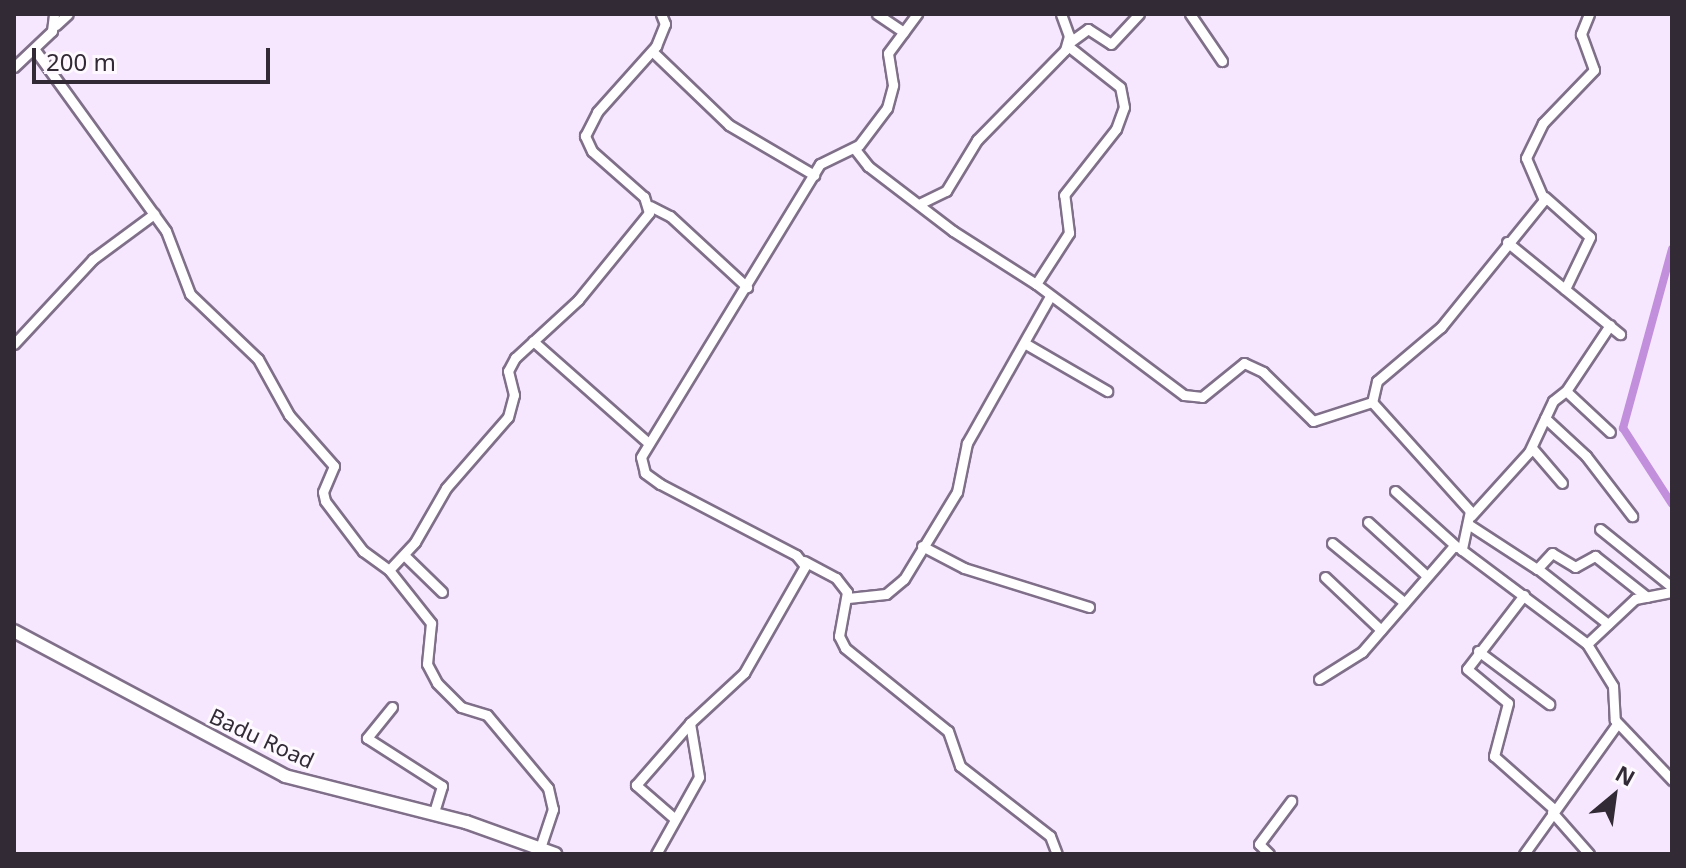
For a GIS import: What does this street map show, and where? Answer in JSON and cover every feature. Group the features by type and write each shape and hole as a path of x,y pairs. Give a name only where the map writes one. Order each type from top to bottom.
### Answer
{"main road":[{"name":"Badu Road","path":"14,631 275,771 434,813 555,854"}],"street":[{"path":"54,14 56,25"},
{"path":"14,67 35,50 68,14"},
{"path":"661,14 664,30 653,52 597,112 585,136 592,151 650,206 670,216 747,287"},
{"path":"877,14 904,32"},
{"path":"917,14 888,53 893,85 887,108 854,148 830,154 814,175 747,287 647,442 641,457 645,473 836,578 848,598 839,636 845,648 948,731 960,766 1050,836 1057,854"},
{"path":"1036,284 1069,233 1064,195 1116,129 1124,107 1120,87 1069,44 1061,14"},
{"path":"921,203 946,191 977,140 1069,44 1088,29 1111,44 1139,14"},
{"path":"1190,14 1222,61"},
{"path":"1565,289 1590,237 1545,197 1526,158 1543,123 1594,70 1581,34 1589,14"},
{"path":"35,50 154,214 190,294 258,359 289,415 334,466 325,501 363,551 389,570 431,623 427,664 437,683 461,707 487,715 548,788 553,809 540,848"},
{"path":"653,52 729,125 814,175"},
{"path":"854,148 868,166 1191,397 1202,397 1244,363 1263,372 1313,421 1372,402"},
{"path":"1372,402 1377,381 1441,327 1545,197"},
{"path":"389,570 404,555 446,488 508,417 514,395 508,371 533,341 622,252 650,206"},
{"path":"14,344 93,259 154,214"},
{"path":"1507,242 1620,334"},
{"path":"848,598 894,590 962,481 967,443 1026,344 1050,296"},
{"path":"1319,679 1361,653 1456,547 1470,520 1532,448 1554,400 1566,391 1610,325"},
{"path":"533,341 647,442"},
{"path":"1026,344 1107,391"},
{"path":"1566,391 1610,432"},
{"path":"1372,402 1470,520 1608,624"},
{"path":"1545,418 1586,456 1632,516"},
{"path":"1532,448 1562,483"},
{"path":"1395,491 1456,547 1587,644 1613,686 1617,724 1672,780"},
{"path":"1368,522 1427,576"},
{"path":"1600,529 1672,590"},
{"path":"1332,543 1405,603"},
{"path":"922,546 964,568 1089,607"},
{"path":"1538,569 1552,553 1575,567 1594,556 1647,597"},
{"path":"404,555 442,592"},
{"path":"675,819 636,785 690,723 744,673 803,576 804,561"},
{"path":"1325,577 1381,630"},
{"path":"1587,644 1633,601 1672,590"},
{"path":"1524,595 1467,669 1508,703 1494,756 1553,810 1589,854"},
{"path":"1478,651 1549,704"},
{"path":"392,707 367,738 442,786 434,813"},
{"path":"656,854 700,771 687,735 690,723"},
{"path":"1524,854 1617,724"},
{"path":"1269,854 1259,844 1291,801"}],"waterway":[{"path":"1672,249 1623,428 1672,504"}]}
